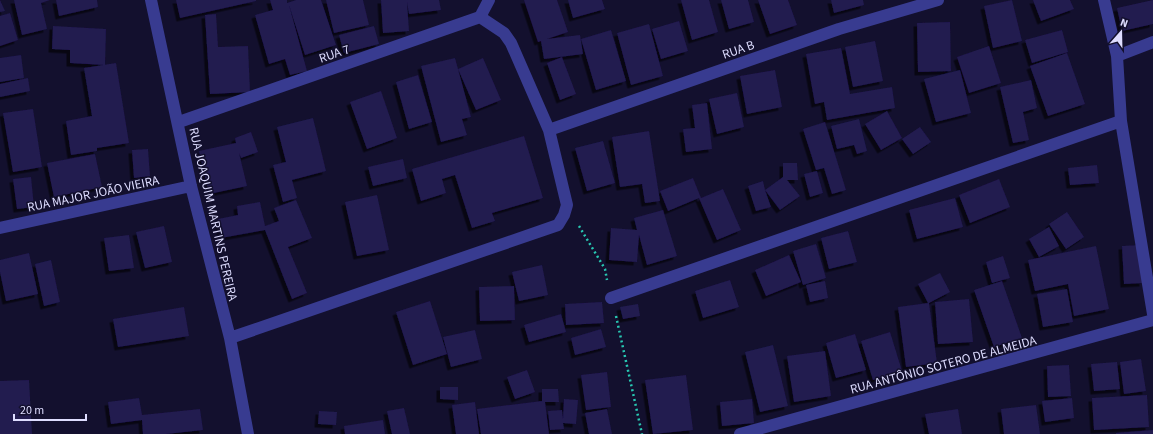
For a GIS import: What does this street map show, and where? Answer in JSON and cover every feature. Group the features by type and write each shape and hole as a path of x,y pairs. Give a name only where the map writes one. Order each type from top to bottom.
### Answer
{"street":[{"name":"RUA JOAQUIM MARTINS PEREIRA","path":"151,0 179,122 191,186 230,338 248,434"},
{"path":"230,338 558,225 564,215 567,205 549,130 511,43 504,33 480,17 489,0"},
{"name":"RUA B","path":"549,130 839,29 938,0"},
{"path":"1104,0 1117,56 1121,121 1153,314"},
{"name":"RUA 7","path":"179,122 480,17"},
{"path":"1117,56 1153,42"},
{"path":"611,298 1121,121"},
{"name":"RUA MAJOR JOÃO VIEIRA","path":"0,228 191,186"},
{"name":"RUA ANTÔNIO SOTERO DE ALMEIDA","path":"740,434 1153,320"}],"building":[{"path":"0,0 5,11 0,12"},
{"path":"14,0 50,0 41,3 47,29 22,35"},
{"path":"56,0 97,0 98,7 59,16"},
{"path":"176,0 256,0 256,1 180,18"},
{"path":"270,0 287,0 287,3 296,0 321,0 336,45 305,55 289,5 307,71 290,75 285,59 269,64 255,15 273,10"},
{"path":"326,0 363,0 369,25 334,33"},
{"path":"381,0 439,0 441,10 409,14 407,2 409,31 383,33"},
{"path":"524,0 557,0 568,32 547,39 580,35 583,54 544,59 541,41 538,42"},
{"path":"568,0 602,0 605,9 573,18"},
{"path":"681,0 709,0 718,32 692,40"},
{"path":"721,0 748,0 754,22 729,29"},
{"path":"758,0 788,0 797,25 770,34"},
{"path":"831,0 863,0 864,5 834,13"},
{"path":"1012,0 1022,41 993,48 984,6"},
{"path":"1033,0 1070,0 1074,9 1041,21"},
{"path":"1153,0 1153,24 1122,31 1117,8"},
{"path":"10,13 18,40 0,46 0,16"},
{"path":"216,14 218,47 248,46 250,92 210,94 205,15"},
{"path":"679,21 688,51 661,59 652,29"},
{"path":"950,22 951,71 918,72 917,23"},
{"path":"649,24 663,76 631,85 617,33"},
{"path":"53,26 106,29 105,65 70,63 70,50 52,49"},
{"path":"374,26 379,44 344,53 339,35"},
{"path":"611,30 626,81 596,90 581,39"},
{"path":"1062,30 1068,52 1032,63 1025,40"},
{"path":"875,41 883,81 853,87 845,47"},
{"path":"989,46 1001,83 969,93 957,57"},
{"path":"841,48 850,94 892,87 895,108 827,120 824,102 815,104 806,54"},
{"path":"1067,53 1085,104 1048,116 1030,66"},
{"path":"21,55 24,78 0,82 0,58"},
{"path":"562,57 576,94 560,100 547,63"},
{"path":"455,58 471,117 462,119 467,135 441,142 421,66"},
{"path":"483,58 501,100 476,110 458,69"},
{"path":"116,63 129,143 97,148 97,151 71,155 66,121 92,116 84,68"},
{"path":"775,70 782,107 747,114 740,76"},
{"path":"960,70 971,113 936,122 924,79"},
{"path":"418,75 432,122 409,129 396,82"},
{"path":"28,78 30,91 0,97 0,84"},
{"path":"1031,80 1037,108 1023,112 1029,140 1013,143 1000,87"},
{"path":"381,91 397,138 367,149 350,102"},
{"path":"737,93 744,127 717,134 709,99"},
{"path":"707,103 712,149 686,152 683,129 695,128 692,105"},
{"path":"33,109 42,167 13,172 3,113"},
{"path":"887,111 902,138 881,150 865,124"},
{"path":"313,118 326,171 292,180 297,198 283,202 273,165 286,162 277,127"},
{"path":"859,119 867,151 857,154 854,145 837,149 831,126"},
{"path":"825,122 846,190 832,194 824,168 816,170 803,129"},
{"path":"920,127 931,142 913,154 902,139"},
{"path":"649,131 660,201 645,203 642,184 620,187 612,137"},
{"path":"251,132 258,152 241,158 239,153 247,186 209,194 199,151 236,143 235,138"},
{"path":"524,136 543,198 492,213 495,221 472,228 455,175 442,179 446,193 421,201 412,169"},
{"path":"603,141 615,183 587,191 575,148"},
{"path":"148,149 150,176 134,178 132,150"},
{"path":"95,154 102,187 54,197 47,163"},
{"path":"403,159 407,178 373,186 368,167"},
{"path":"783,163 797,163 798,180 787,180 800,196 780,210 765,190 783,177"},
{"path":"1097,165 1099,183 1070,185 1068,168"},
{"path":"817,171 823,193 810,197 804,174"},
{"path":"31,177 34,207 17,209 13,179"},
{"path":"693,178 701,198 723,189 741,230 717,240 699,198 668,211 660,191"},
{"path":"999,179 1010,207 970,223 959,195"},
{"path":"763,181 771,207 756,211 748,186"},
{"path":"377,195 389,250 357,256 345,202"},
{"path":"955,198 963,227 917,239 909,210"},
{"path":"296,200 312,238 288,247 307,293 292,299 265,230 221,238 218,219 238,215 237,206 260,202 265,226 279,221 274,208"},
{"path":"663,210 677,256 647,265 639,235 637,262 609,260 611,228 637,230 634,218"},
{"path":"1067,212 1084,237 1066,249 1049,224"},
{"path":"164,226 172,262 145,268 136,232"},
{"path":"1049,227 1059,246 1039,257 1029,239"},
{"path":"848,231 857,262 829,269 821,238"},
{"path":"129,235 134,268 109,271 104,238"},
{"path":"816,244 826,278 803,285 793,251"},
{"path":"1141,245 1143,283 1124,284 1122,246"},
{"path":"1096,246 1109,309 1074,316 1068,284 1035,291 1028,260"},
{"path":"29,253 38,294 6,301 0,272 0,260"},
{"path":"789,255 801,282 766,296 755,270"},
{"path":"1003,256 1010,278 992,283 986,262"},
{"path":"51,260 60,302 44,306 35,264"},
{"path":"542,265 548,295 519,301 512,272"},
{"path":"940,273 950,292 929,303 937,363 906,367 898,307 928,303 918,284"},
{"path":"730,280 739,307 703,318 695,291"},
{"path":"825,281 828,298 810,302 806,285"},
{"path":"1002,281 1022,338 994,347 974,290"},
{"path":"514,286 515,320 480,321 479,287"},
{"path":"1067,289 1073,322 1043,327 1037,294"},
{"path":"969,299 973,342 938,344 935,302"},
{"path":"430,301 447,354 413,365 396,312"},
{"path":"602,302 604,323 566,325 565,304"},
{"path":"638,304 640,316 623,319 620,307"},
{"path":"184,307 189,336 118,347 113,319"},
{"path":"561,314 566,332 529,342 524,325"},
{"path":"601,329 606,347 575,355 571,338"},
{"path":"475,330 482,359 451,367 443,337"},
{"path":"890,332 902,371 873,380 861,341"},
{"path":"855,334 866,370 836,378 826,343"},
{"path":"773,345 788,406 760,412 745,352"},
{"path":"825,351 831,396 794,402 787,356"},
{"path":"1141,359 1146,391 1124,394 1120,362"},
{"path":"1117,362 1120,389 1094,391 1091,364"},
{"path":"1069,365 1071,396 1048,397 1047,366"},
{"path":"527,370 535,392 515,399 507,377"},
{"path":"607,372 611,407 586,410 581,375"},
{"path":"686,375 693,430 653,434 645,380"},
{"path":"29,380 32,434 0,434 0,381"},
{"path":"440,387 458,387 458,400 440,399"},
{"path":"542,389 558,389 559,402 545,402 549,434 481,434 477,409 542,401"},
{"path":"1147,395 1149,427 1094,430 1092,398"},
{"path":"139,398 142,415 200,409 203,430 166,434 143,434 142,420 111,424 108,402"},
{"path":"1072,398 1074,418 1045,422 1042,401"},
{"path":"564,399 578,400 576,424 563,423 564,429 550,430 548,411 562,410 563,419"},
{"path":"752,399 754,423 722,426 720,402"},
{"path":"475,402 479,434 456,434 452,405"},
{"path":"1036,405 1040,434 1004,434 1001,409"},
{"path":"404,408 410,434 392,434 387,411"},
{"path":"607,409 612,434 589,434 585,413"},
{"path":"958,409 962,434 929,434 925,414"},
{"path":"319,411 337,412 336,425 318,424"},
{"path":"383,420 385,434 345,434 344,426"},
{"path":"1153,430 1153,434 1116,434 1116,433"}]}
